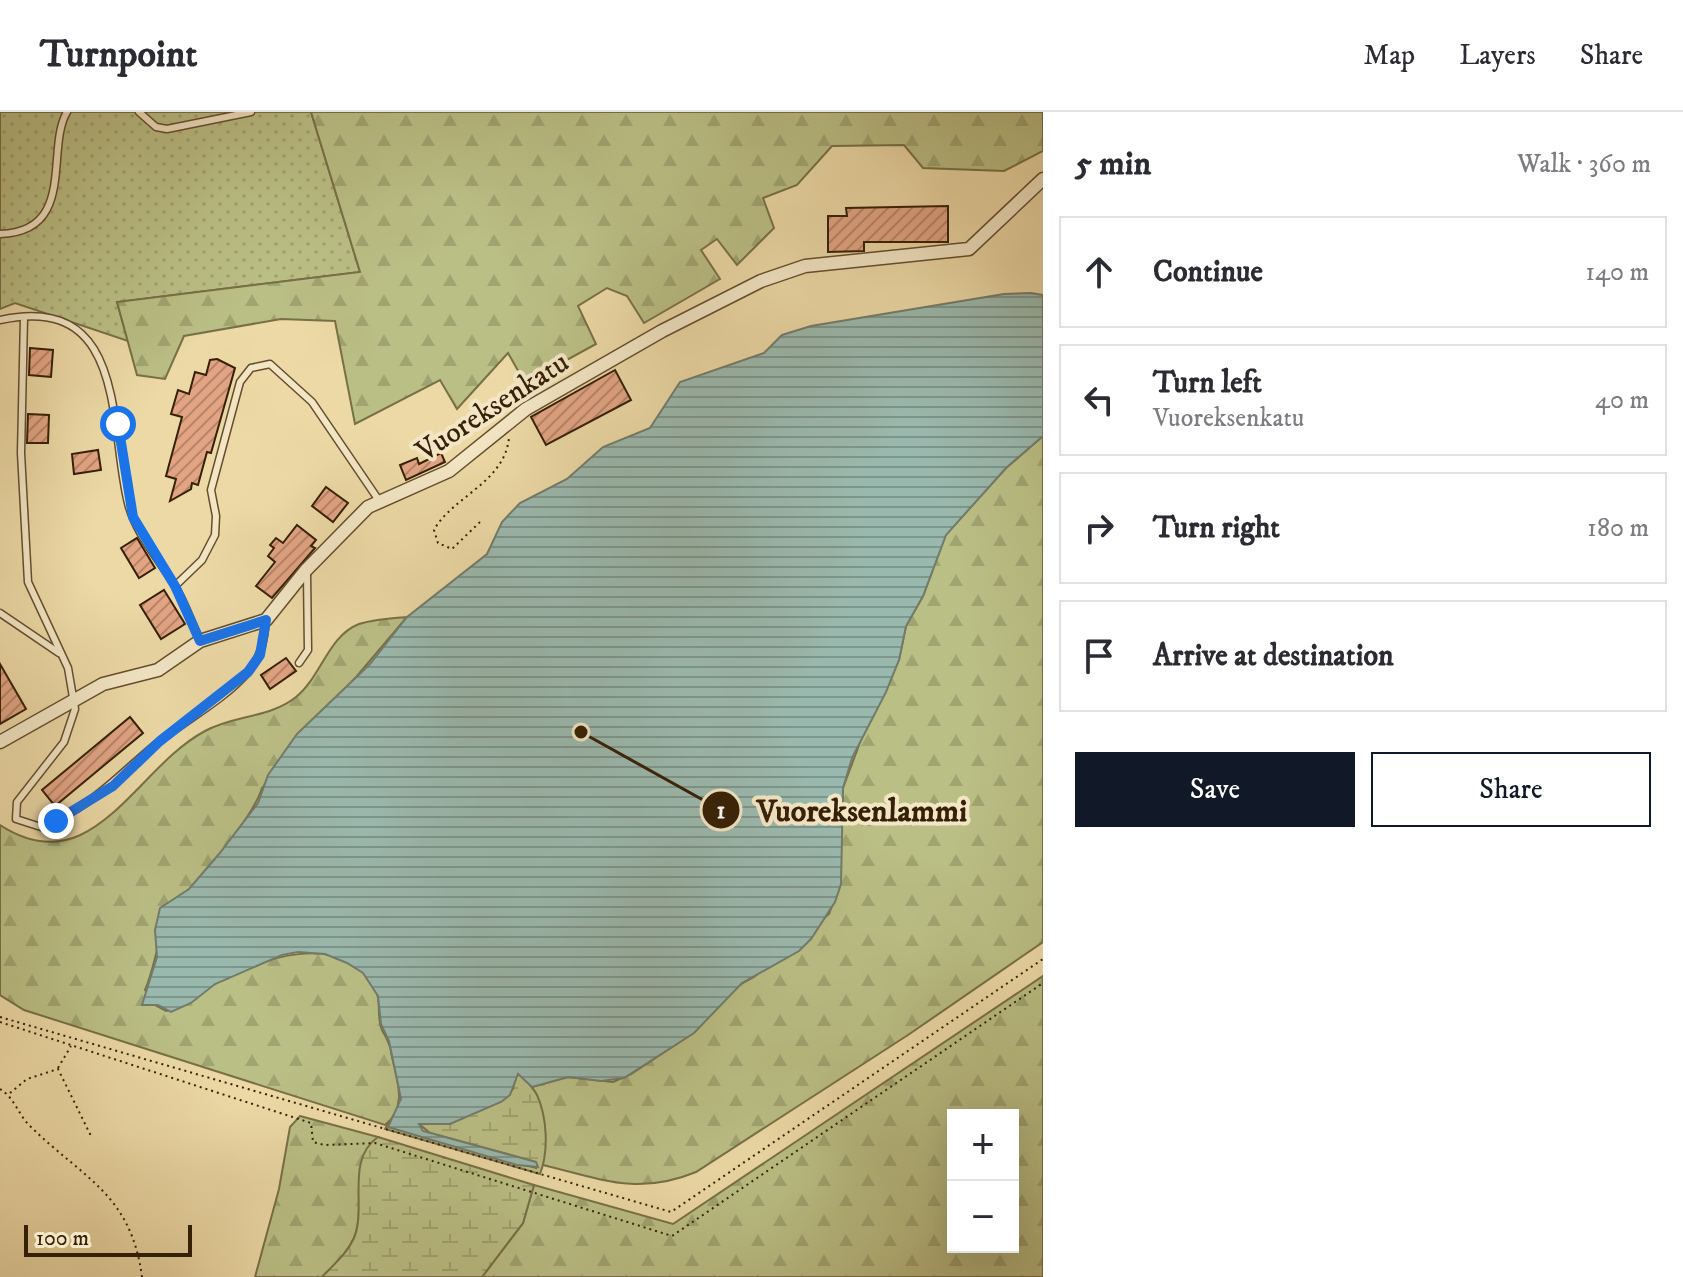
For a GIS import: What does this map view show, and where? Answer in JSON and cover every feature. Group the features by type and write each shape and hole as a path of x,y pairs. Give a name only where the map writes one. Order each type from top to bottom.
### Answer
{"street":[{"name":"Vuoreksenkatu","path":"266,620 306,570 368,507 449,471 511,421 572,381 761,281 805,266 969,249 1043,179"},
{"path":"0,742 103,684 158,670 200,641 266,620"}],"lane":[{"path":"0,234 12,234 31,225 51,200 59,164 58,132 67,112"},
{"path":"139,112 156,127 167,129 251,112"},
{"path":"24,317 21,453 28,582 68,668 75,717 64,742 17,802 14,813 21,823 41,827 56,821 113,786 160,741 248,672 260,655 266,620"},
{"path":"0,320 24,317 63,322 81,335 94,351 113,394 129,505 144,538 175,586 200,641"},
{"path":"175,586 202,560 215,535 216,516 211,490 240,382 251,368 270,364 302,390 380,502"},
{"path":"299,663 306,657 309,638 306,570"},
{"path":"0,613 59,653"}],"path":[{"path":"480,522 452,549 438,543 434,530 443,514 480,488 508,453 511,421"},
{"path":"0,1017 671,1212 1043,959"},
{"path":"0,1022 311,1123 313,1142 324,1145 375,1143 672,1236 1043,983"},
{"path":"9,1094 27,1079 57,1070 72,1045"},
{"path":"57,1070 91,1136"},
{"path":"0,1089 9,1094 29,1126 87,1172 127,1220 138,1249 142,1277"}],"green space":[{"path":"0,112 311,112 360,272 117,302 128,341 15,303 0,309"},
{"path":"311,112 1043,112 1043,151 1004,171 923,168 904,145 832,146 797,185 763,198 774,228 737,265 717,239 701,250 720,279 644,323 627,296 607,288 578,306 596,344 525,383 508,353 457,409 440,380 355,424 335,321 281,319 184,336 165,379 137,375 117,302 360,272"},
{"path":"1043,436 1043,942 908,1035 696,1172 656,1183 637,1184 602,1180 543,1165 544,1125 532,1087 568,1077 613,1082 631,1074 693,1033 737,986 754,977 829,914 840,884 843,788 865,729 899,660 906,626 923,596 946,534 1006,468"},
{"path":"407,617 262,788 231,840 173,906 145,990 155,1005 166,1011 232,975 276,958 321,954 342,959 360,970 377,993 380,1025 390,1046 399,1091 397,1109 385,1125 24,1010 0,995 0,825 33,840 61,841 87,832 111,815 180,748 205,731 275,709 296,697 348,630 371,621"},
{"path":"1043,976 1043,1277 482,1277 523,1223 534,1185 673,1224"},
{"path":"522,1074 537,1095 543,1113 546,1145 540,1174 385,1129 389,1122 388,1125 536,1168 536,1162 430,1133 419,1124 450,1124 513,1089 516,1075"},
{"path":"300,1116 378,1137 363,1159 354,1238 340,1259 322,1277 255,1277 279,1189 290,1127"},
{"path":"378,1137 534,1185 523,1223 482,1277 322,1277 344,1254 354,1238 362,1158"}],"water":[{"path":"1004,294 1043,295 1043,436 1006,468 946,535 923,596 906,626 899,660 886,692 852,758 843,788 841,884 835,902 811,939 799,951 742,983 694,1033 624,1078 601,1081 568,1077 532,1087 518,1074 510,1095 501,1102 450,1124 419,1124 423,1131 536,1162 538,1167 517,1165 388,1127 401,1099 389,1041 381,1024 378,996 363,973 325,954 298,952 282,955 215,984 191,1003 171,1012 158,1005 142,1005 157,957 155,930 160,908 189,889 219,854 258,803 268,775 297,734 370,664 407,617 487,554 502,522 520,503 567,479 603,447 650,428 680,382 764,353 782,335 811,326"}],"building":[{"path":"948,206 948,242 864,242 864,251 828,252 828,216 847,216 846,208"},
{"path":"30,348 53,350 51,377 29,375"},
{"path":"217,359 235,368 211,453 207,452 198,485 192,483 191,489 170,501 176,479 166,476 182,417 171,414 178,390 189,394 195,372 206,375 210,360"},
{"path":"615,370 631,400 546,445 531,417"},
{"path":"28,414 49,415 48,443 27,443"},
{"path":"98,450 101,470 74,474 72,454"},
{"path":"441,453 445,462 406,480 400,465 417,458 419,464"},
{"path":"326,487 348,503 333,522 312,506"},
{"path":"297,525 316,540 311,546 315,548 272,598 256,586 275,562 268,556 274,548 270,545 276,538 283,543"},
{"path":"137,538 155,568 139,578 121,548"},
{"path":"164,590 185,624 161,639 140,605"},
{"path":"286,658 296,671 270,689 261,675"},
{"path":"0,664 26,709 0,724"},
{"path":"130,717 143,733 55,806 42,790"}],"place":[{"name":"Vuoreksenlammi","path":"581,732"}],"route":[{"path":"56,821 113,786 160,741 248,672 260,655 265,640 266,620 200,641 175,586 133,517 118,424"}]}
